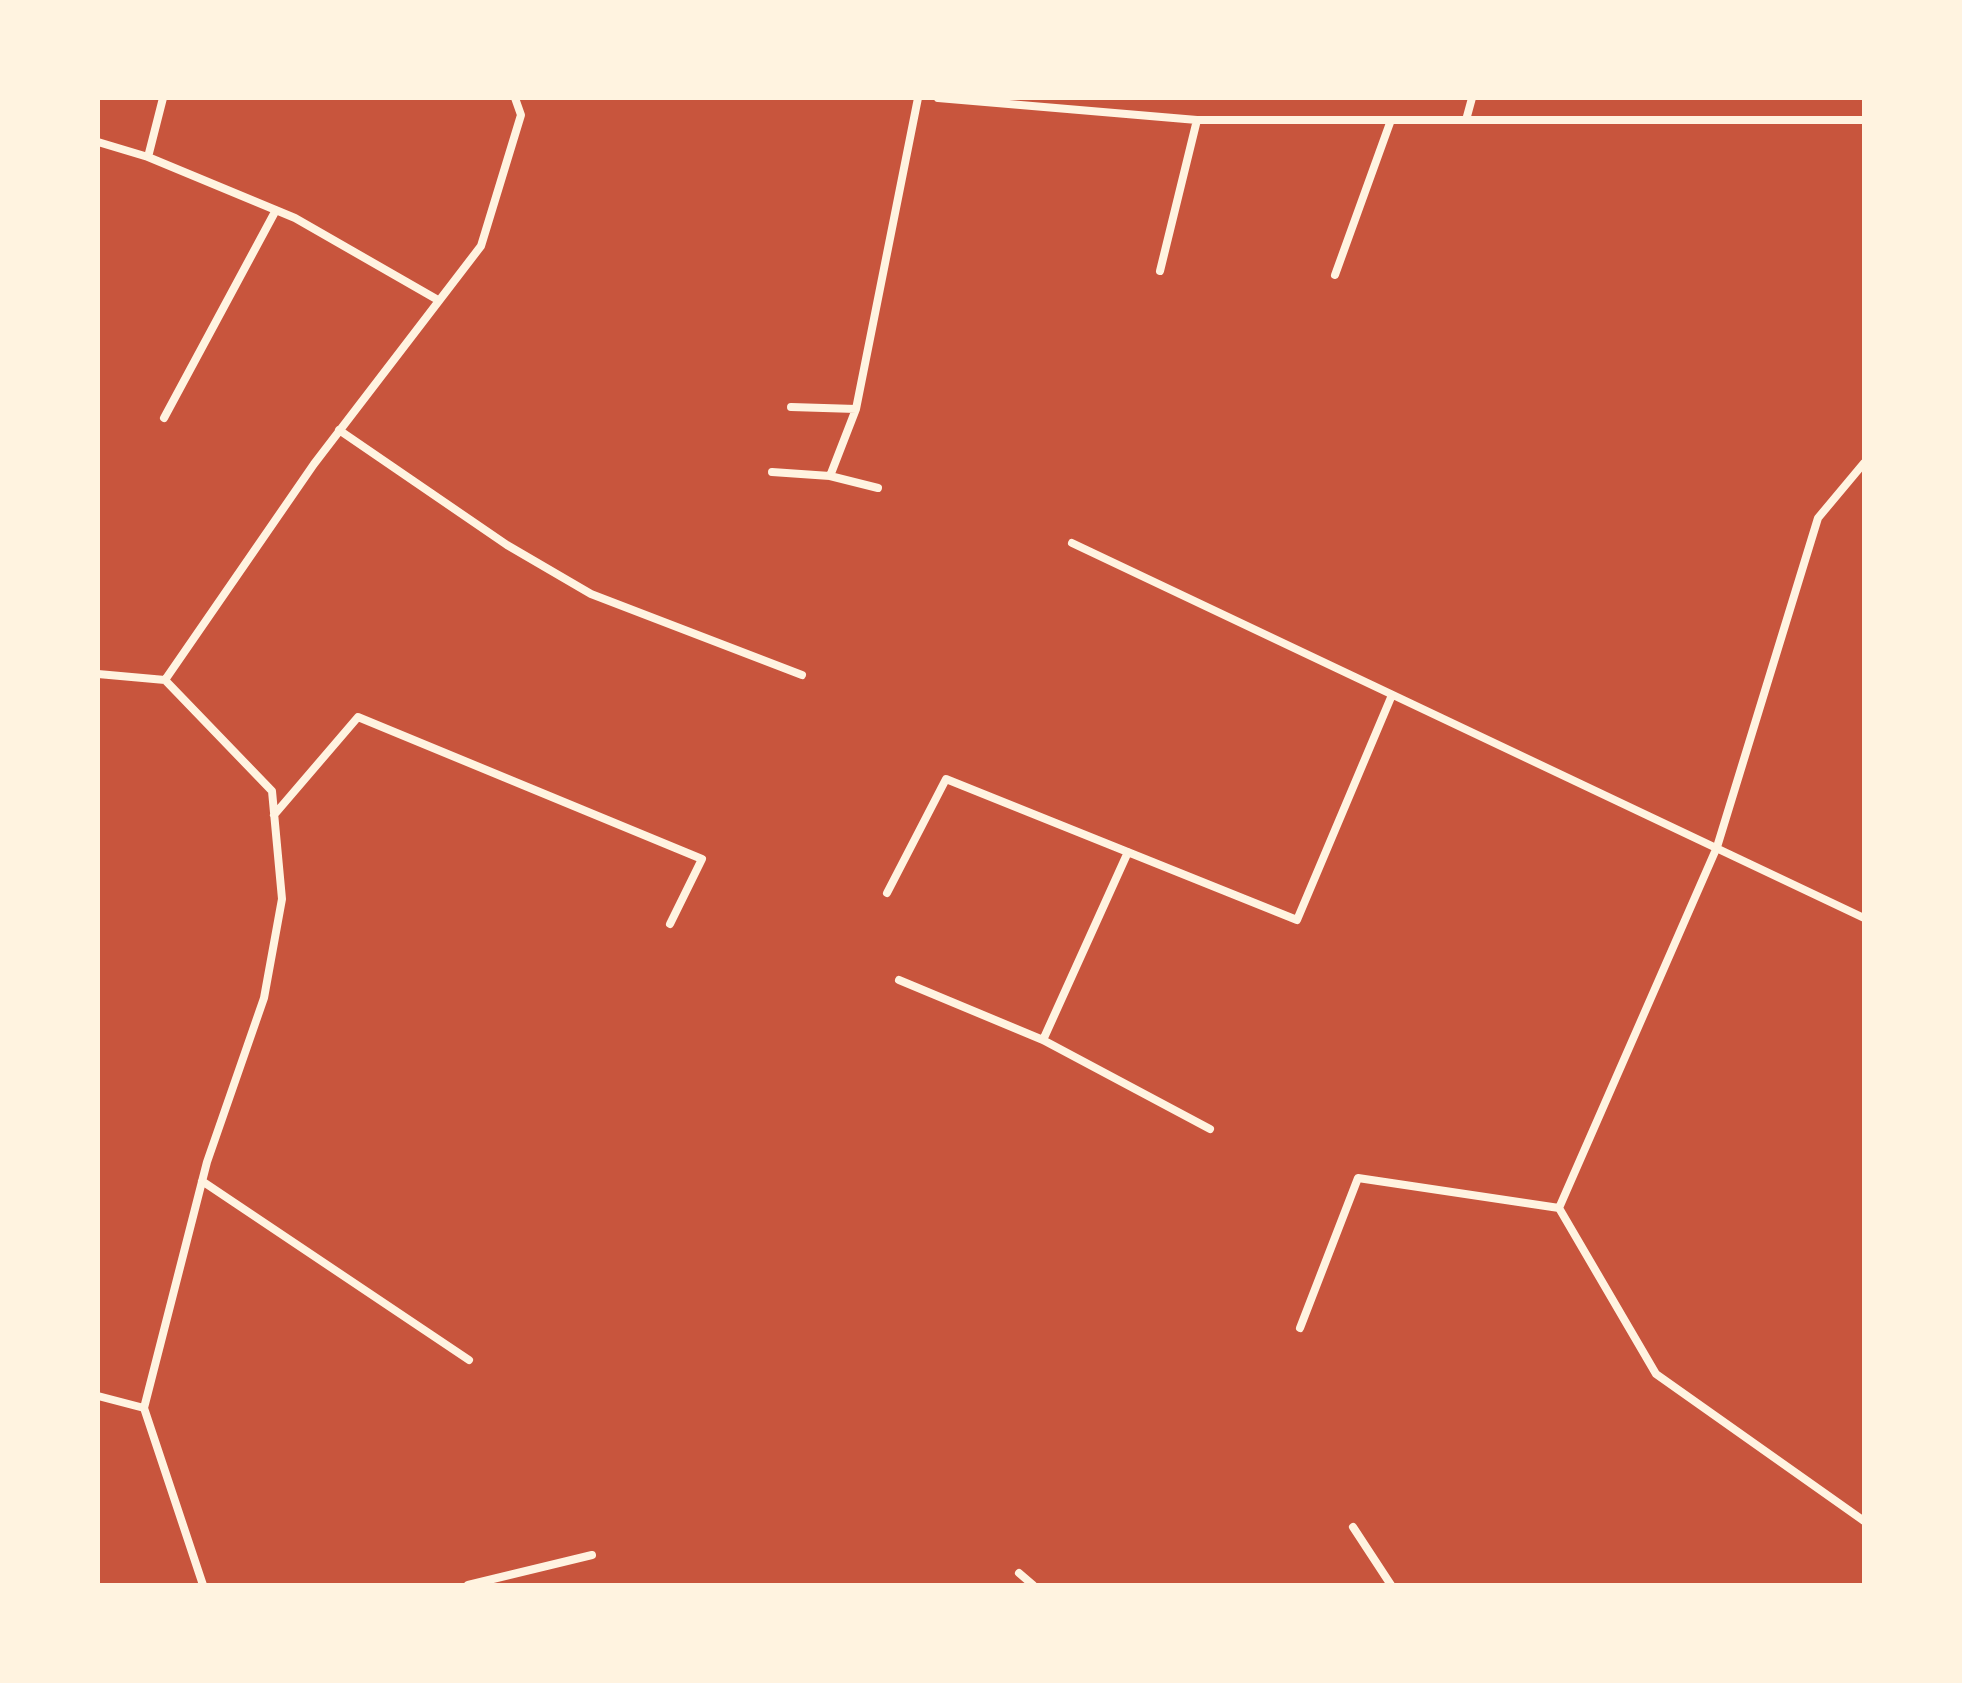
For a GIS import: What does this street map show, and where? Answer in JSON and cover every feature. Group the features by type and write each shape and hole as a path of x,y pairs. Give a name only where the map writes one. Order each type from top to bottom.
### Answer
{"street":[{"path":"148,157 163,98"},
{"path":"165,680 339,430 481,246 521,115 515,98"},
{"path":"830,476 856,409 918,98"},
{"path":"938,98 998,100 1197,120 1864,120"},
{"path":"1466,120 1472,98"},
{"path":"1160,271 1197,120"},
{"path":"1335,275 1391,120"},
{"path":"98,142 148,157 276,210 438,300"},
{"path":"164,418 276,210"},
{"path":"791,407 856,409"},
{"path":"339,430 507,545 591,594 802,675"},
{"path":"1559,1208 1717,847 1818,518 1864,463"},
{"path":"772,472 830,476 878,488"},
{"path":"1072,543 1864,918"},
{"path":"98,674 165,680 272,791 282,899 264,998 202,1181 144,1408 203,1585"},
{"path":"887,893 946,779 1297,920 1392,695"},
{"path":"274,815 358,717 702,859 670,924"},
{"path":"1043,1040 1128,852"},
{"path":"899,980 1043,1040 1210,1129"},
{"path":"1300,1328 1358,1178 1559,1208"},
{"path":"202,1181 469,1360"},
{"path":"1559,1208 1656,1374 1864,1521"},
{"path":"98,1396 144,1408"},
{"path":"1353,1527 1391,1585"},
{"path":"468,1585 592,1555"},
{"path":"1019,1573 1033,1585"}]}
